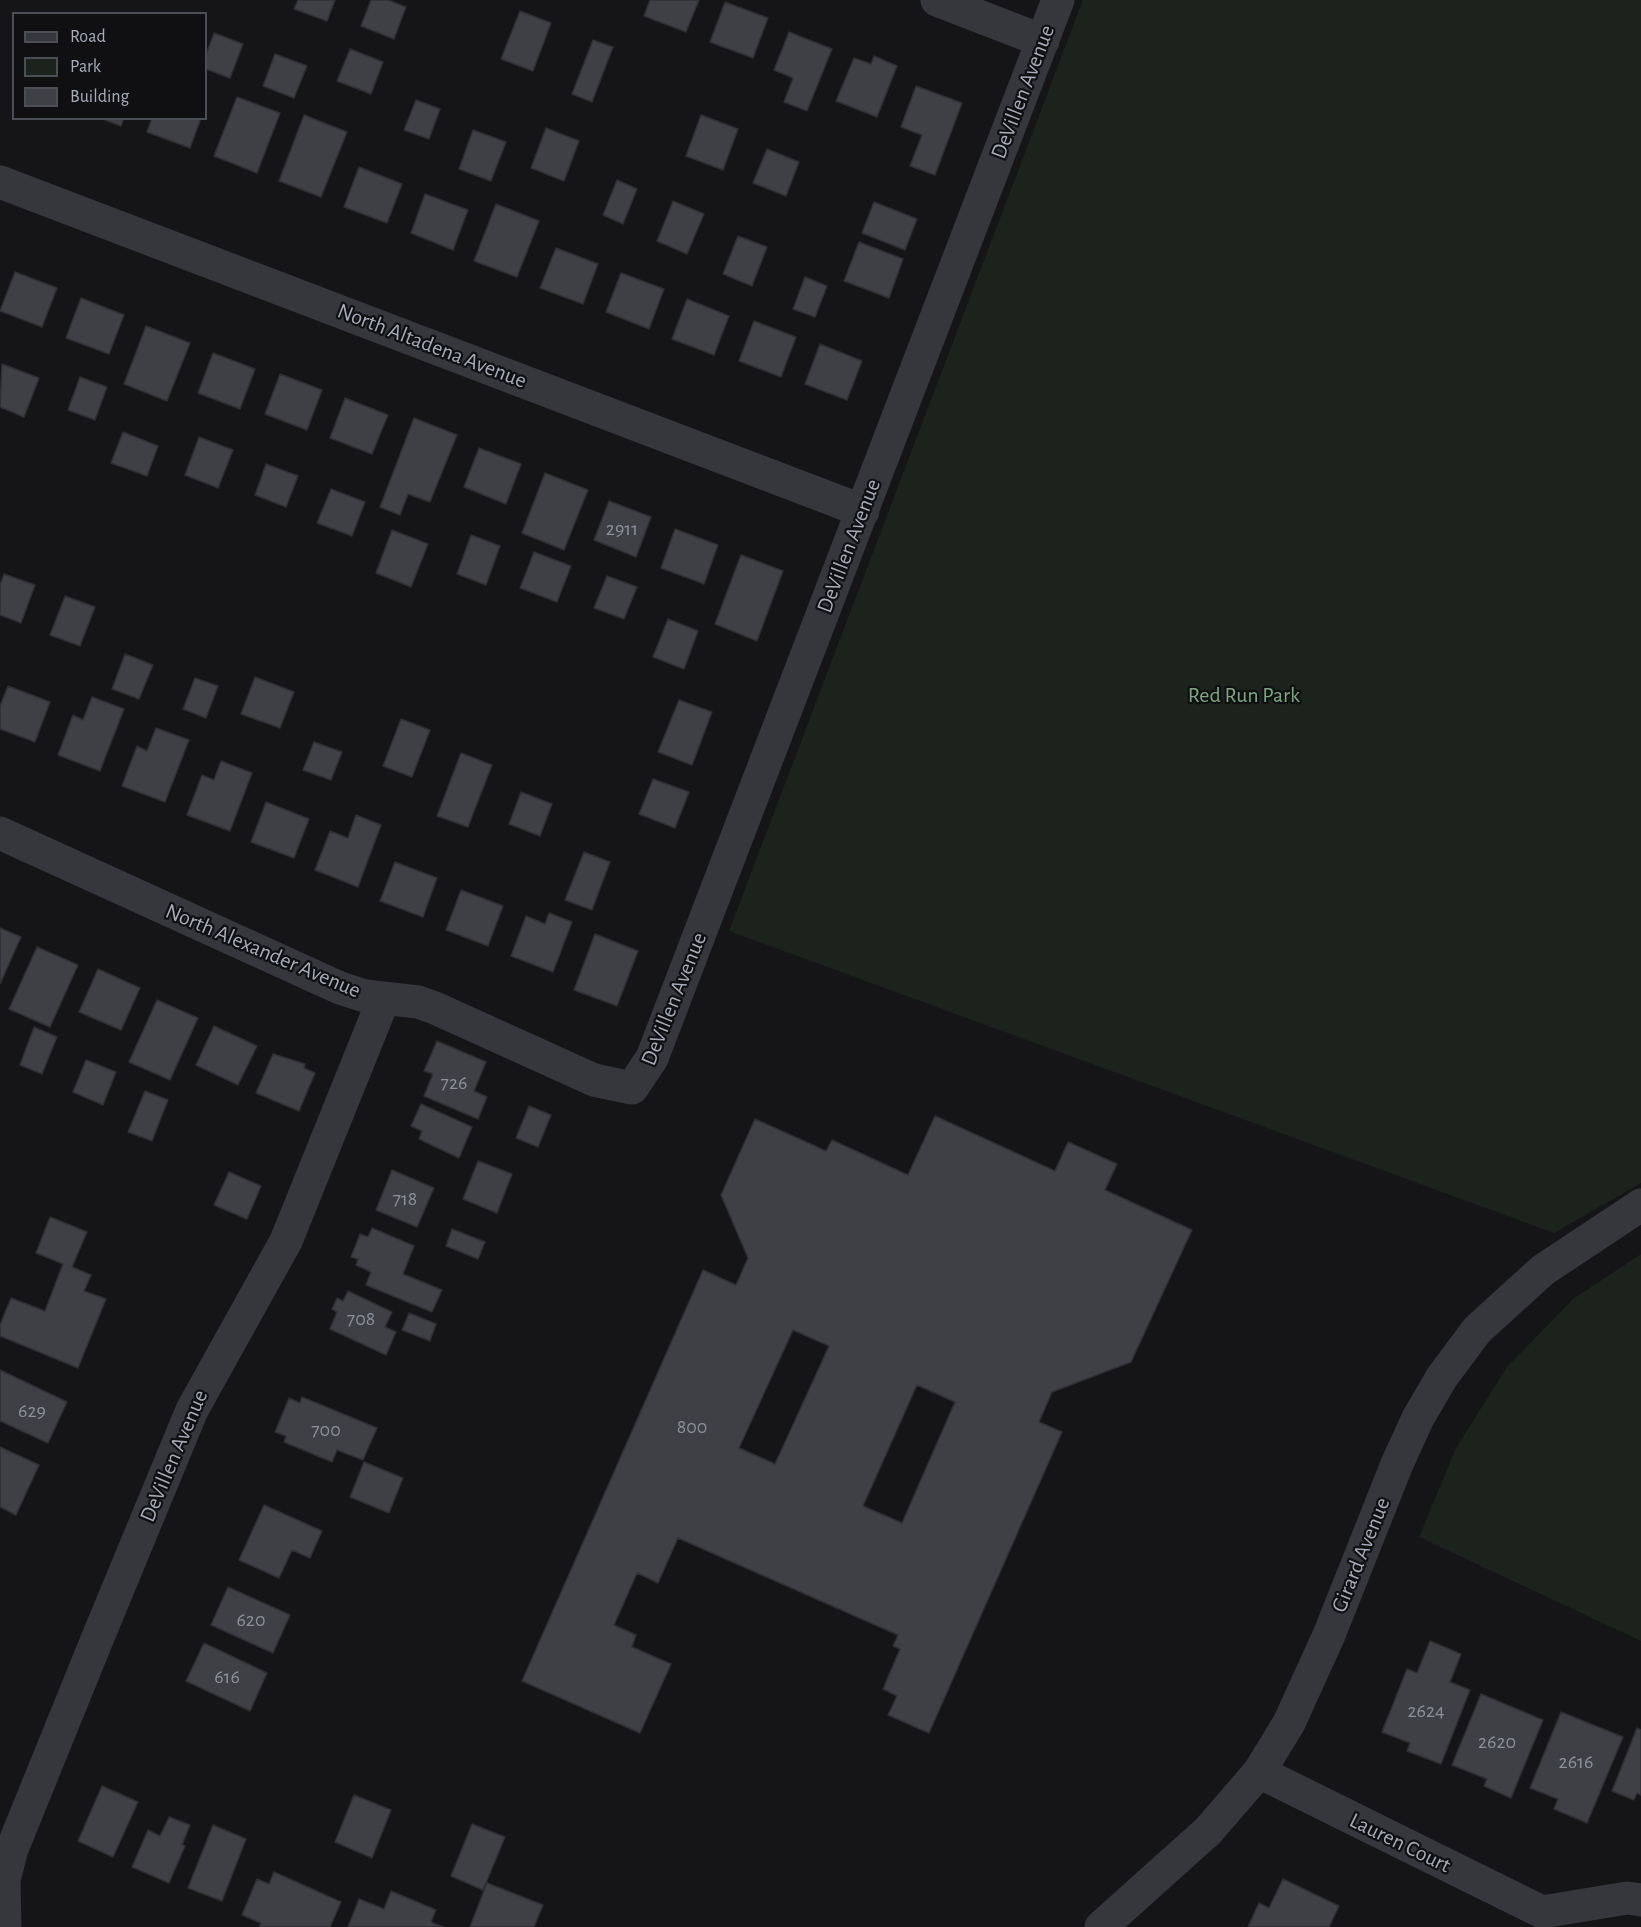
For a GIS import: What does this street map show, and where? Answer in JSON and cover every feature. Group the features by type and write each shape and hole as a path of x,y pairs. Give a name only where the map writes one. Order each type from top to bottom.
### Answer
{"street":[{"path":"937,0 1043,41"},
{"name":"DeVillen Avenue","path":"632,1088 652,1058 1058,0"},
{"name":"North Altadena Avenue","path":"0,182 863,511"},
{"name":"North Alexander Avenue","path":"0,833 340,988 384,998 418,1002 594,1080 632,1088"},
{"name":"DeVillen Avenue","path":"5,1927 4,1880 12,1849 96,1642 192,1410 286,1241 384,998"},
{"name":"Girard Avenue","path":"1101,1927 1208,1831 1259,1772 1288,1723 1329,1635 1397,1464 1418,1418 1442,1377 1477,1330 1543,1270 1641,1205"},
{"name":"Lauren Court","path":"1259,1772 1546,1920 1627,1898 1641,1900"}],"green space":[{"name":"Red Run Park","path":"1083,0 1641,0 1641,1183 1554,1233 729,931"},
{"path":"1641,1254 1641,1641 1419,1537 1456,1448 1507,1367 1573,1299"}],"building":[{"path":"298,0 335,0 327,21 294,9"},
{"path":"371,0 388,0 406,7 394,39 361,26"},
{"path":"650,0 699,0 686,32 644,16"},
{"path":"725,2 768,18 753,58 710,42"},
{"path":"520,11 551,23 533,71 501,59"},
{"path":"789,32 832,49 807,111 784,102 793,78 774,70"},
{"path":"214,33 243,44 230,78 207,69 207,52"},
{"path":"593,40 613,47 592,102 572,94"},
{"path":"350,49 383,62 371,94 337,81"},
{"path":"275,54 307,66 294,98 263,86"},
{"path":"874,56 897,66 877,117 836,101 854,58 871,64"},
{"path":"916,86 962,103 935,175 910,166 922,135 901,127"},
{"path":"237,97 280,113 257,173 214,156"},
{"path":"416,100 440,109 429,139 404,130"},
{"path":"304,115 347,132 321,197 279,181"},
{"path":"701,115 738,129 723,170 686,156"},
{"path":"105,120 123,120 121,126"},
{"path":"151,120 200,120 190,148 147,132"},
{"path":"546,128 579,141 564,181 531,168"},
{"path":"473,130 506,142 491,181 459,169"},
{"path":"767,149 799,162 786,196 753,183"},
{"path":"359,167 402,184 387,223 344,207"},
{"path":"617,180 637,189 623,224 603,215"},
{"path":"425,194 468,210 453,250 411,233"},
{"path":"673,201 704,214 687,254 657,241"},
{"path":"874,202 917,219 905,250 862,233"},
{"path":"496,204 539,221 517,277 474,261"},
{"path":"738,236 767,247 752,286 723,274"},
{"path":"859,242 903,259 889,298 844,281"},
{"path":"556,248 598,264 583,304 540,288"},
{"path":"15,272 57,288 42,327 0,311"},
{"path":"621,273 664,289 649,329 606,312"},
{"path":"805,277 827,286 815,317 793,309"},
{"path":"81,298 124,315 109,354 66,338"},
{"path":"687,299 729,316 714,355 672,339"},
{"path":"754,321 796,337 781,377 739,361"},
{"path":"146,326 190,343 167,401 124,384"},
{"path":"820,344 862,361 847,400 805,384"},
{"path":"213,353 255,369 240,409 198,393"},
{"path":"2,364 39,378 24,417 0,407"},
{"path":"280,374 322,390 307,430 265,414"},
{"path":"80,377 107,387 95,420 68,410"},
{"path":"345,398 388,415 372,454 330,438"},
{"path":"414,418 457,435 430,502 408,494 400,515 380,507"},
{"path":"123,432 158,446 147,476 111,463"},
{"path":"199,437 233,450 218,488 185,475"},
{"path":"479,448 521,464 506,504 464,487"},
{"path":"266,464 298,476 286,507 255,495"},
{"path":"545,473 588,490 564,550 522,533"},
{"path":"331,489 365,502 352,536 317,523"},
{"path":"609,501 651,517 636,557 594,540"},
{"path":"675,529 718,545 704,584 661,568"},
{"path":"392,530 428,544 411,587 376,573"},
{"path":"471,535 500,546 486,585 457,574"},
{"path":"534,552 571,566 557,602 520,588"},
{"path":"741,555 783,571 757,641 715,624"},
{"path":"4,574 35,585 21,623 0,615 0,585"},
{"path":"607,576 637,587 624,619 594,608"},
{"path":"65,596 95,607 80,646 50,635"},
{"path":"668,619 698,631 684,669 653,657"},
{"path":"125,654 153,665 139,699 112,689"},
{"path":"255,677 294,692 280,728 241,714"},
{"path":"195,678 218,686 206,718 183,709"},
{"path":"8,686 50,702 35,742 0,729 0,706"},
{"path":"92,697 124,709 100,771 58,755 73,715 83,720"},
{"path":"679,700 712,712 692,765 658,752"},
{"path":"401,719 430,730 412,777 383,766"},
{"path":"156,728 189,740 165,802 122,786 137,746 147,751"},
{"path":"314,742 342,752 331,780 303,770"},
{"path":"461,753 492,765 468,827 437,816"},
{"path":"221,761 252,773 230,831 187,815 202,775 214,780"},
{"path":"653,779 689,792 675,828 639,814"},
{"path":"521,792 552,804 540,836 509,824"},
{"path":"266,802 309,819 294,858 251,842"},
{"path":"356,815 381,825 358,887 315,870 330,831 348,838"},
{"path":"584,852 610,862 592,910 565,900"},
{"path":"395,862 437,878 423,917 380,901"},
{"path":"461,890 503,906 488,946 446,930"},
{"path":"549,913 572,922 553,972 511,956 526,916 545,924"},
{"path":"0,928 21,937 0,984"},
{"path":"595,934 638,951 617,1006 574,990"},
{"path":"37,947 78,965 50,1027 9,1009"},
{"path":"98,969 140,988 121,1030 79,1012"},
{"path":"157,1000 198,1018 170,1080 129,1062"},
{"path":"214,1026 257,1046 238,1085 196,1065"},
{"path":"34,1027 57,1037 42,1074 20,1065"},
{"path":"437,1041 486,1062 474,1091 487,1097 478,1119 424,1096 433,1074 424,1071"},
{"path":"273,1054 305,1064 304,1068 315,1073 299,1111 256,1093"},
{"path":"86,1060 116,1072 103,1105 73,1092"},
{"path":"145,1091 168,1100 152,1141 128,1132"},
{"path":"421,1104 472,1127 459,1158 419,1139 422,1131 411,1126"},
{"path":"529,1106 551,1115 538,1147 516,1138"},
{"path":"935,1116 1055,1171 1068,1142 1117,1164 1105,1190 1192,1230 1131,1362 1052,1392 1039,1422 1062,1432 929,1733 888,1715 897,1696 883,1689 900,1649 893,1646 898,1635 678,1538 658,1583 637,1573 614,1625 636,1635 632,1647 671,1664 640,1733 522,1681 703,1270 736,1285 748,1258 721,1195 755,1119 826,1151 832,1140 908,1175","holes":["793,1330 829,1346 775,1464 739,1448","917,1385 955,1402 902,1523 863,1506"]},
{"path":"478,1161 512,1174 497,1213 463,1199"},
{"path":"392,1170 434,1188 417,1227 376,1210"},
{"path":"229,1172 261,1186 247,1219 214,1205"},
{"path":"50,1217 87,1232 72,1267 91,1275 84,1291 106,1299 78,1368 0,1336 0,1325 11,1298 45,1311 63,1264 36,1253"},
{"path":"372,1228 414,1246 403,1274 442,1290 432,1312 366,1285 371,1272 356,1265 358,1259 351,1257 360,1234 368,1237"},
{"path":"452,1229 485,1242 478,1259 446,1246"},
{"path":"348,1291 392,1312 385,1327 396,1332 386,1355 330,1329 337,1312 332,1309 337,1298 343,1301"},
{"path":"409,1313 436,1324 430,1341 402,1330"},
{"path":"0,1370 67,1402 48,1443 0,1421"},
{"path":"302,1397 377,1428 363,1460 337,1450 332,1462 284,1442 286,1436 275,1432 289,1398 300,1403"},
{"path":"0,1447 39,1465 16,1515 0,1507"},
{"path":"364,1462 403,1478 389,1513 350,1497"},
{"path":"264,1505 322,1531 310,1558 292,1550 279,1578 239,1560"},
{"path":"228,1587 290,1615 273,1653 211,1625"},
{"path":"1430,1641 1461,1654 1450,1682 1470,1690 1441,1764 1407,1751 1410,1743 1382,1732 1407,1669 1417,1673"},
{"path":"204,1643 267,1673 250,1711 186,1681"},
{"path":"1481,1694 1543,1720 1511,1798 1484,1786 1487,1779 1452,1765"},
{"path":"1561,1712 1623,1737 1587,1823 1554,1809 1558,1799 1530,1788"},
{"path":"1637,1728 1641,1730 1641,1795 1637,1793 1634,1800 1612,1791"},
{"path":"102,1786 138,1802 113,1857 78,1841"},
{"path":"354,1795 391,1810 372,1858 335,1842"},
{"path":"169,1817 190,1825 182,1845 185,1846 169,1883 132,1867 148,1830 160,1836"},
{"path":"472,1824 505,1837 483,1890 451,1876"},
{"path":"213,1825 246,1839 222,1901 188,1888"},
{"path":"274,1872 341,1902 330,1927 259,1927 261,1923 242,1915 257,1879 269,1884"},
{"path":"1283,1879 1339,1906 1329,1927 1248,1927 1259,1903 1269,1908"},
{"path":"487,1883 543,1905 534,1927 470,1927"},
{"path":"391,1891 436,1910 431,1922 443,1927 348,1927 359,1899 384,1909"}]}
